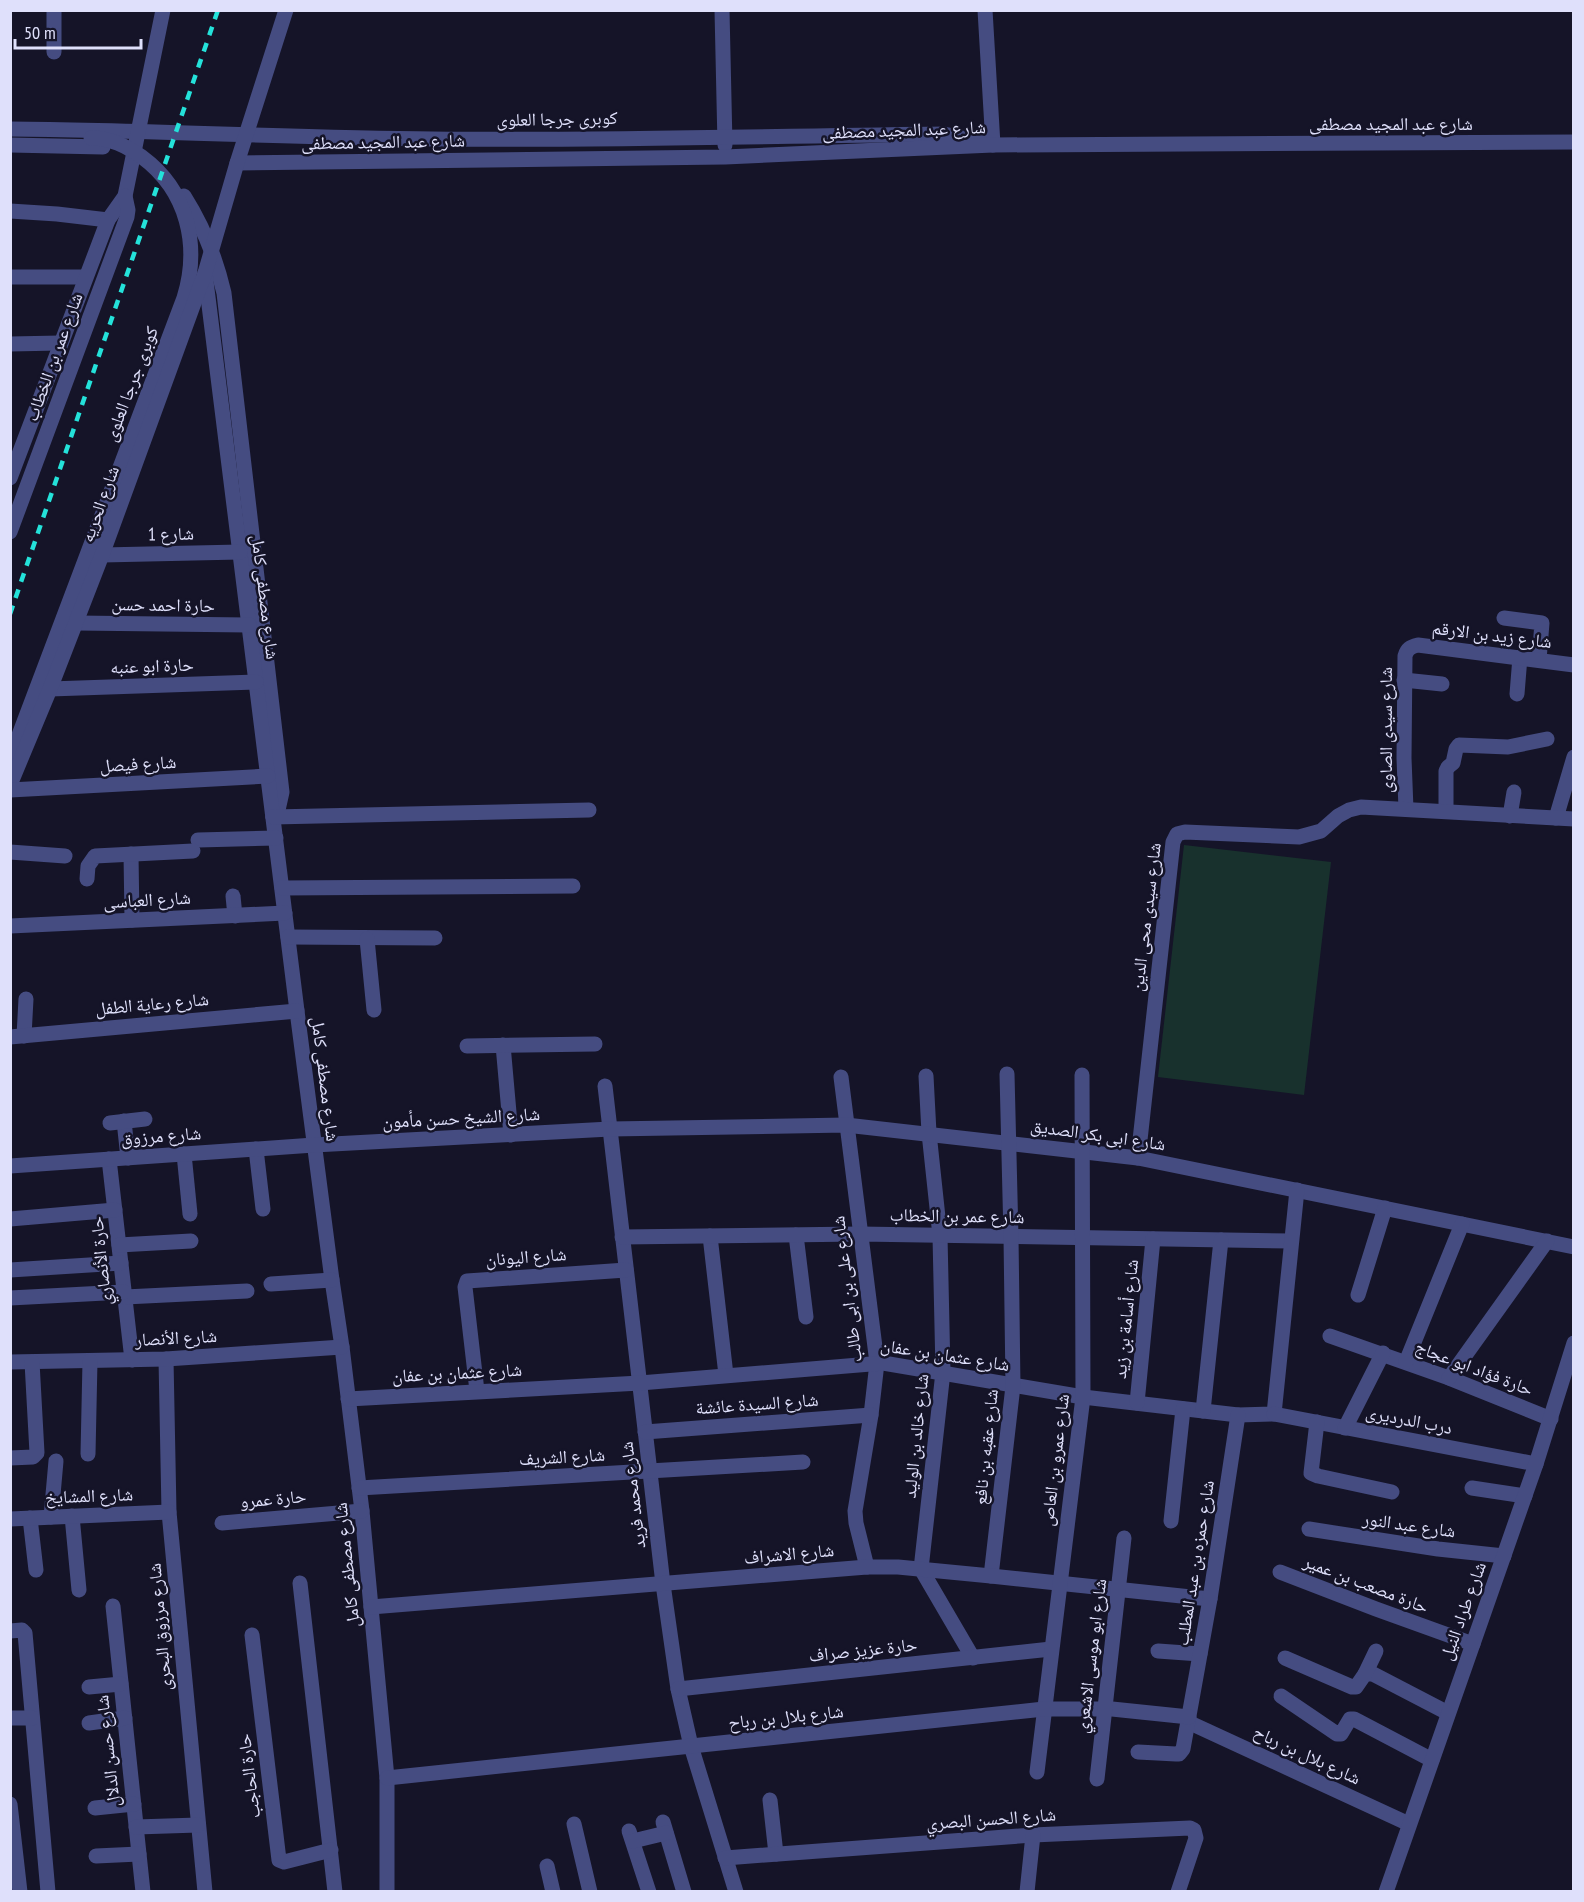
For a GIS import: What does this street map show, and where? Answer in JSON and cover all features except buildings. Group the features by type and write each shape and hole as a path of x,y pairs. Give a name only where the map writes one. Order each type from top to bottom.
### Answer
{"street":[{"path":"54,10 54,52"},
{"name":"شارع عمر بن الخطاب","path":"10,532 127,218 125,196 163,10"},
{"path":"237,163 286,10"},
{"path":"722,10 726,157"},
{"path":"985,10 993,146"},
{"path":"10,121 140,122"},
{"name":"كوبرى جرجا العلوى","path":"10,129 120,130 434,140 944,134 993,146"},
{"path":"120,130 154,158 182,192 204,230 216,261 224,293 282,792 278,810 273,817"},
{"name":"كوبرى جرجا العلوى","path":"10,138 105,138 133,151 162,176 175,195 187,223 191,253 188,283 183,298 10,759"},
{"name":"شارع عبد المجيد مصطفى","path":"237,163 726,157 993,146 1574,142"},
{"path":"10,145 101,147 116,150 132,160"},
{"name":"شارع الحريه","path":"10,785 102,555 205,273 237,163"},
{"name":"شارع عمر بن الخطاب","path":"10,478 16,447 60,344 108,220 125,196"},
{"path":"10,211 108,220"},
{"name":"شارع مصطفى كامل","path":"205,273 362,1511 387,1778 387,1892"},
{"path":"10,277 85,277"},
{"path":"10,344 60,344"},
{"name":"شارع 1","path":"102,555 240,552"},
{"path":"1504,618 1542,622 1539,660"},
{"name":"حارة احمد حسن","path":"76,623 249,625"},
{"name":"شارع زيد بن الارقم","path":"1407,650 1418,645 1574,665"},
{"name":"شارع سيدى الصاوى","path":"1406,809 1404,680 1407,650"},
{"path":"1517,694 1520,657"},
{"path":"1404,680 1442,684"},
{"name":"حارة ابو عنبه","path":"50,689 256,682"},
{"path":"1446,812 1446,771 1454,763 1456,749 1459,745 1508,747 1547,739"},
{"path":"1556,818 1574,758"},
{"name":"شارع فيصل","path":"10,790 268,776"},
{"path":"1510,816 1514,792"},
{"name":"شارع سيدى محى الدين","path":"1138,1158 1173,842 1177,834 1185,832 1299,837 1321,831 1338,816 1361,807 1574,819"},
{"path":"273,817 589,810"},
{"path":"87,879 88,866 95,856 276,838"},
{"path":"10,852 65,856"},
{"path":"131,854 132,920"},
{"path":"282,888 573,886"},
{"path":"233,896 235,916"},
{"name":"شارع العباسى","path":"10,926 285,913"},
{"path":"288,937 435,938"},
{"path":"367,939 374,1010"},
{"path":"17,1036 26,999"},
{"name":"شارع رعاية الطفل","path":"17,1036 297,1011"},
{"path":"467,1046 595,1044"},
{"path":"503,1045 511,1135"},
{"name":"شارع عقبه بن نافع","path":"991,1576 1013,1386 1006,1074"},
{"name":"شارع عمرو بن العاص","path":"1037,1772 1083,1397 1082,1075"},
{"name":"شارع خالد بن الوليد","path":"921,1569 942,1372 940,1236 929,1133 926,1076"},
{"name":"شارع على بن ابى طالب","path":"841,1077 877,1363 855,1511 867,1567"},
{"name":"شارع محمد فريد","path":"605,1086 663,1584 678,1689 692,1746 736,1892"},
{"path":"128,1158 117,1122 145,1119"},
{"name":"شارع ابى بكر الصديق","path":"610,1130 846,1125 1009,1142 1138,1158 1574,1247"},
{"name":"شارع الشيخ حسن مأمون","path":"314,1145 610,1130"},
{"name":"شارع مرزوق","path":"10,1166 314,1145"},
{"path":"256,1149 263,1209"},
{"path":"184,1154 190,1214"},
{"name":"حارة الأنصاري","path":"109,1159 132,1360"},
{"path":"1274,1414 1297,1190"},
{"path":"1358,1295 1385,1208"},
{"path":"10,1219 115,1210"},
{"path":"1406,1362 1462,1224"},
{"name":"شارع عمر بن الخطاب","path":"622,1237 860,1234 1291,1241"},
{"path":"796,1235 806,1317"},
{"path":"710,1236 726,1376"},
{"name":"شارع أسامة بن زيد","path":"1137,1404 1153,1239"},
{"path":"1203,1411 1221,1240"},
{"path":"119,1245 191,1241"},
{"path":"1449,1378 1547,1241"},
{"path":"10,1270 121,1263"},
{"name":"شارع اليونان","path":"477,1392 465,1287 467,1281 626,1270"},
{"path":"271,1284 332,1280"},
{"path":"10,1298 247,1291"},
{"name":"حارة فؤاد ابو عجاج","path":"1330,1336 1383,1353 1551,1419"},
{"name":"شارع طراد النيل","path":"1386,1892 1536,1464 1574,1343"},
{"name":"شارع الأنصار","path":"10,1362 166,1359 342,1347"},
{"path":"1345,1428 1383,1353"},
{"name":"شارع مرزوق البحرى","path":"166,1359 169,1512 205,1892"},
{"path":"88,1454 90,1361"},
{"path":"10,1458 33,1458 37,1453 32,1362"},
{"name":"شارع عثمان بن عفان","path":"348,1399 640,1383 877,1363 1137,1404 1238,1415 1274,1414"},
{"path":"1171,1521 1183,1409"},
{"name":"درب الدرديرى","path":"1274,1414 1536,1464"},
{"name":"شارع السيدة عائشة","path":"645,1432 871,1415"},
{"name":"شارع حمزه بن عبد المطلب","path":"1138,1752 1179,1754 1183,1749 1210,1599 1238,1415"},
{"path":"1317,1422 1311,1473 1392,1492"},
{"path":"51,1517 56,1461"},
{"name":"شارع الشريف","path":"359,1488 803,1462"},
{"path":"1472,1488 1525,1496"},
{"name":"حارة عمرو","path":"222,1523 362,1511"},
{"name":"شارع المشايخ","path":"10,1519 169,1512"},
{"path":"72,1516 79,1590"},
{"path":"30,1518 36,1570"},
{"name":"شارع عبد النور","path":"1309,1529 1438,1549 1504,1556"},
{"name":"شارع ابو موسى الاشعري","path":"1097,1779 1124,1538"},
{"name":"شارع الاشراف","path":"372,1607 867,1567 921,1569 1210,1599"},
{"path":"921,1569 973,1658"},
{"name":"حارة مصعب بن عمير","path":"1280,1572 1473,1644"},
{"path":"300,1583 335,1892"},
{"name":"شارع حسن الدلال","path":"113,1606 143,1892"},
{"path":"10,1631 22,1630 25,1633 48,1892"},
{"name":"حارة الحاجب","path":"252,1635 279,1860 284,1862 331,1850"},
{"name":"حارة عزيز صراف","path":"678,1689 1051,1649"},
{"path":"1158,1651 1200,1654"},
{"path":"1285,1658 1352,1687 1358,1684 1365,1674 1376,1651"},
{"path":"1365,1674 1373,1674 1448,1713"},
{"path":"89,1687 121,1684"},
{"path":"1281,1696 1337,1734 1341,1734 1350,1719 1354,1719 1432,1760"},
{"name":"شارع بلال بن رباح","path":"387,1778 1044,1709 1104,1709 1188,1719 1409,1824"},
{"path":"10,1718 32,1718"},
{"path":"89,1723 125,1718"},
{"path":"770,1800 776,1854"},
{"path":"10,1804 20,1892"},
{"path":"95,1808 134,1804"},
{"path":"574,1824 590,1892"},
{"path":"136,1827 198,1825"},
{"path":"649,1892 631,1836 664,1828 684,1892"},
{"name":"شارع الحسن البصري","path":"725,1858 1033,1835 1190,1828 1194,1830 1196,1838 1178,1892"},
{"path":"1027,1892 1033,1835"},
{"path":"96,1856 139,1854"},
{"path":"547,1866 553,1892"}],"green space":[{"path":"1184,845 1331,862 1304,1095 1158,1077"}],"railway":[{"path":"10,614 218,10"}]}
